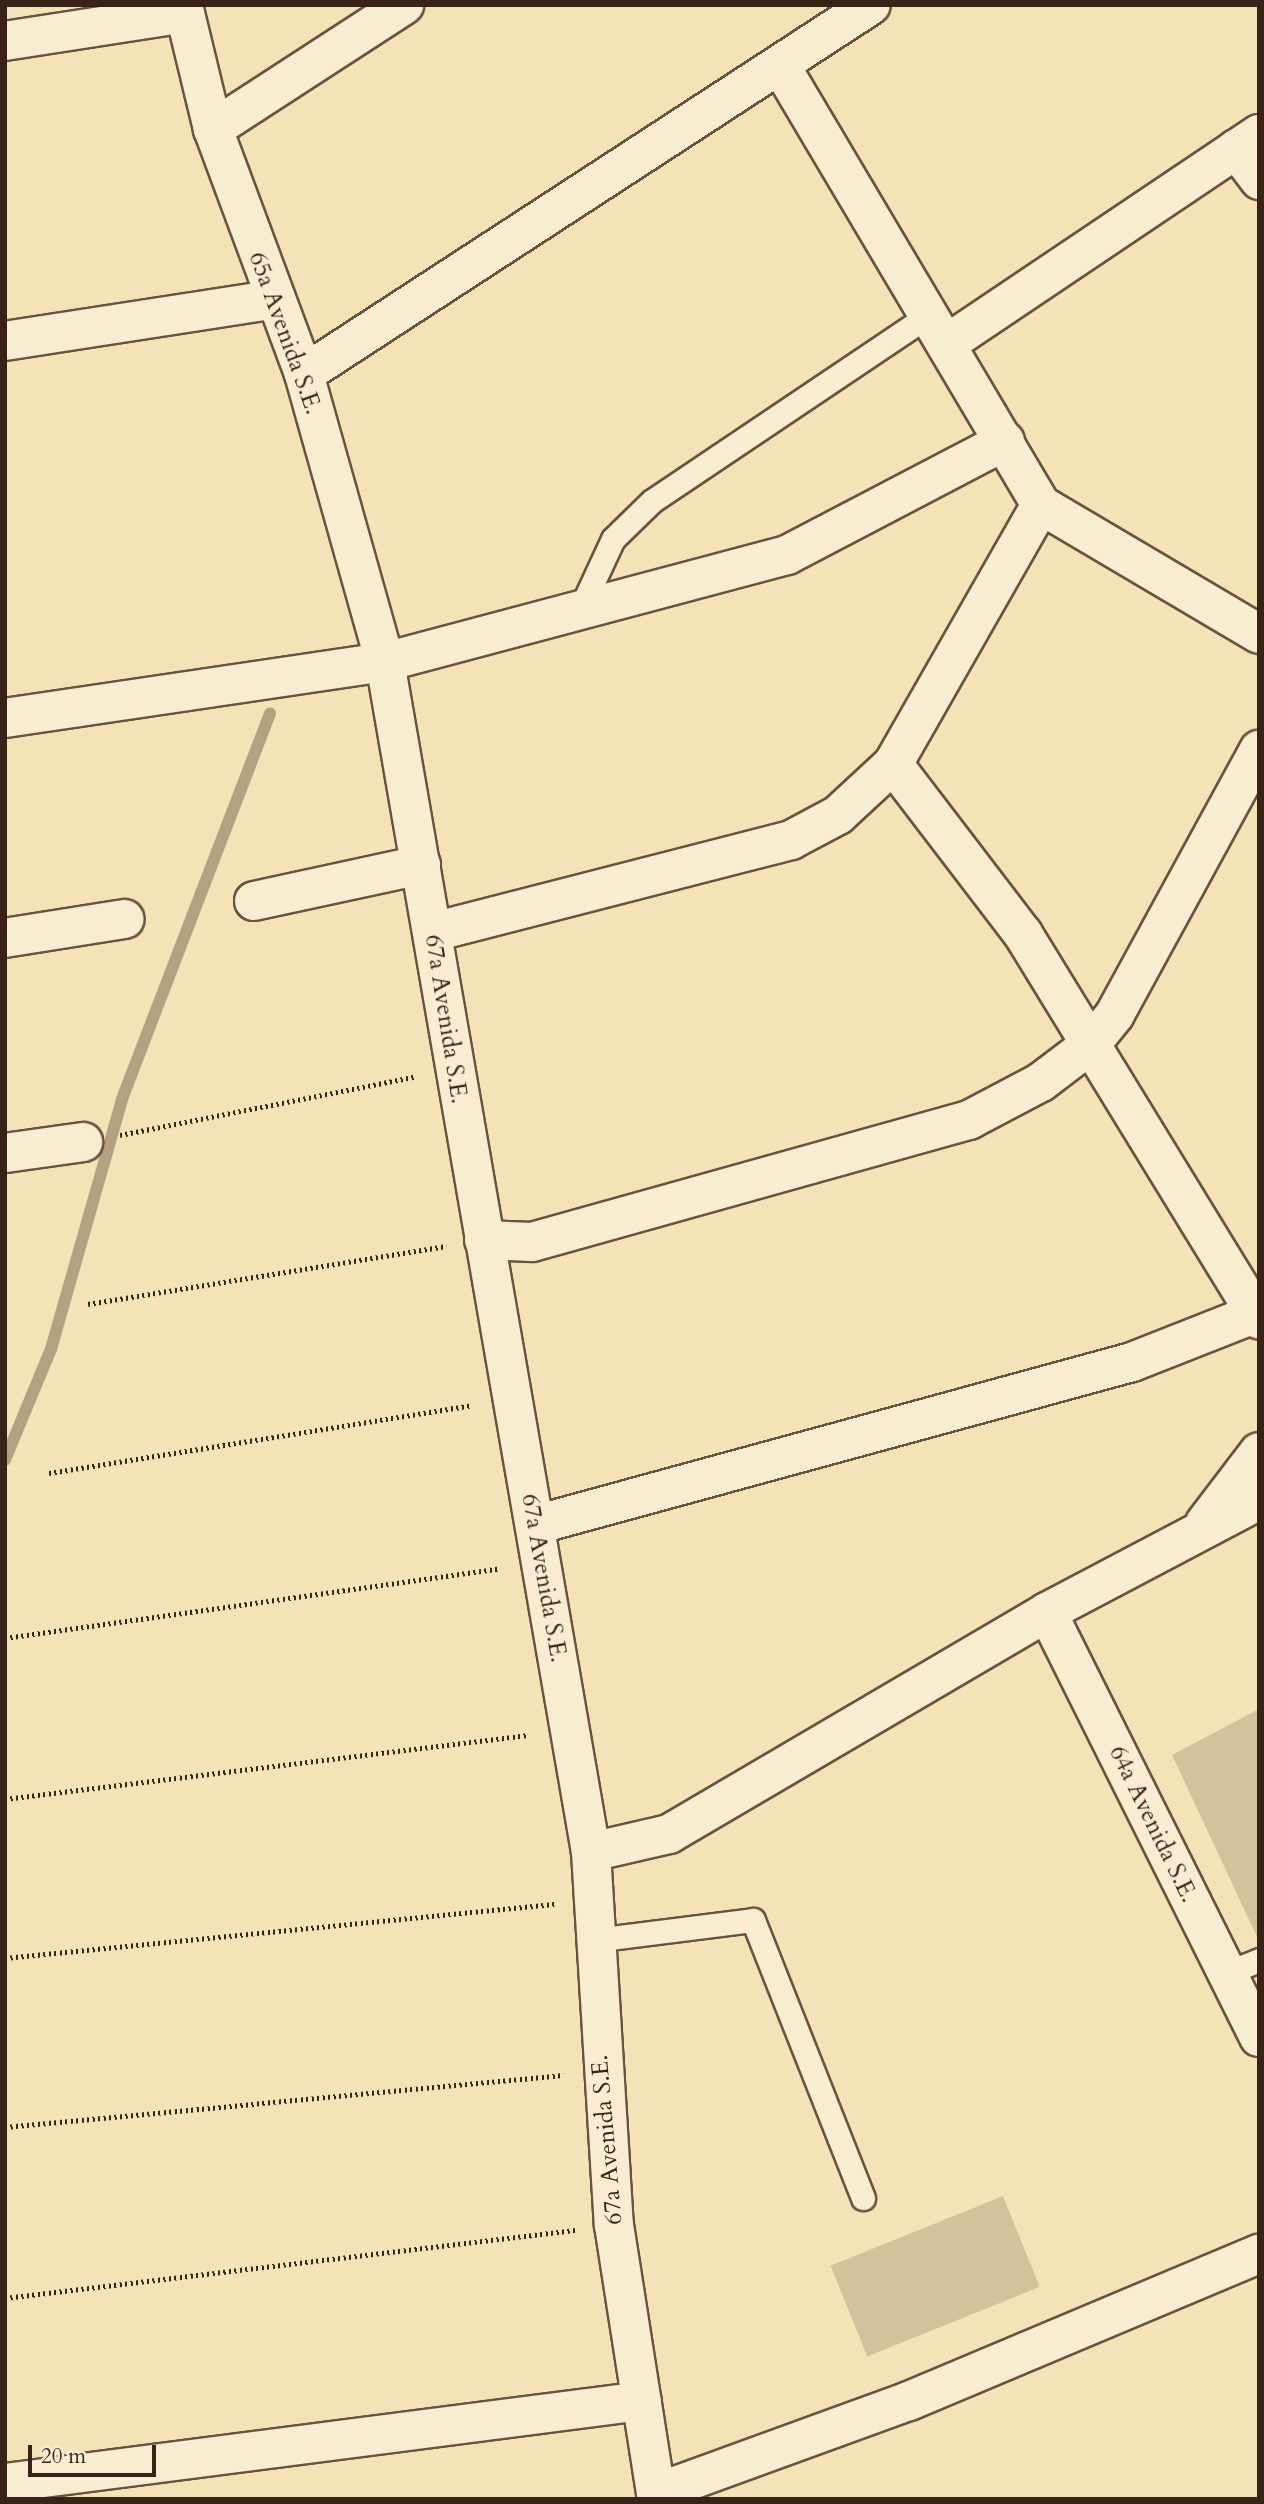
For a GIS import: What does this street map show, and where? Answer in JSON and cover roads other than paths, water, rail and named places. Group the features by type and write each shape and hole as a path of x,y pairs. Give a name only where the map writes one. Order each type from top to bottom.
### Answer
{"street":[{"path":"213,129 404,5"},
{"path":"304,374 871,5"},
{"path":"5,41 184,9"},
{"name":"65a Avenida S.E.","path":"184,9 213,129 304,374 385,662"},
{"path":"780,65 939,328 1041,506 1259,634"},
{"path":"939,328 1247,141 1259,180"},
{"path":"5,341 276,299"},
{"path":"5,718 385,662 787,555 1005,441"},
{"path":"433,932 791,840 838,815 893,764 1041,506"},
{"name":"67a Avenida S.E.","path":"385,662 433,932 453,1070 514,1398 591,1852 600,2071 614,2225 657,2496"},
{"path":"484,1240 532,1242 969,1120 1041,1082 1091,1044 1115,1014 1259,750"},
{"path":"535,1525 1132,1362 1256,1317 1023,934 893,764"},
{"path":"254,901 421,865"},
{"path":"5,938 125,919"},
{"path":"5,1153 83,1142"},
{"path":"1200,1530 1259,1452"},
{"path":"591,1852 669,1834 1047,1612 1259,1500"},
{"name":"64a Avenida S.E.","path":"1047,1612 1243,1967 1259,2037"},
{"path":"657,2496 909,2401 1259,2254"},
{"path":"5,2483 642,2401"}],"lane":[{"path":"580,610 613,539 652,501 939,328"},
{"path":"595,1940 753,1920 863,2198"}],"waterway":[{"path":"5,1460 51,1349 122,1099 270,713"}]}
